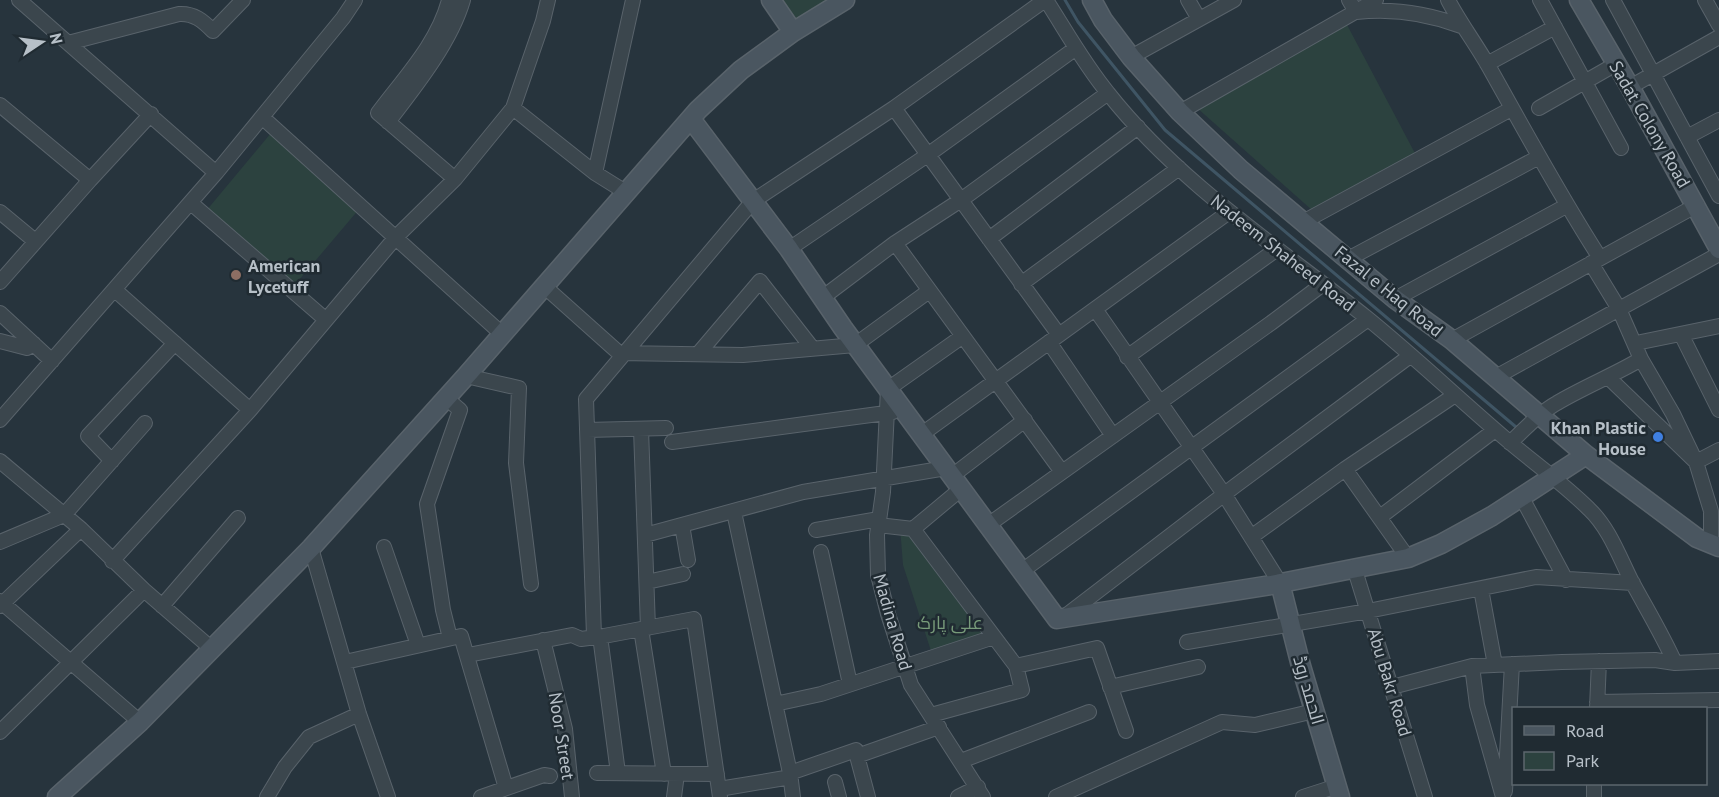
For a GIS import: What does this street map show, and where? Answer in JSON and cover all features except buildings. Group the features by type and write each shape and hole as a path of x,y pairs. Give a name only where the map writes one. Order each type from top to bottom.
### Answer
{"street":[{"path":"19,0 216,173"},
{"path":"68,43 182,7 202,20 213,31 243,0"},
{"path":"0,420 216,173 343,18 355,0"},
{"path":"449,0 430,43 378,113 455,179"},
{"path":"388,122 420,80 458,17 463,0"},
{"path":"112,561 250,410 396,237 455,179 513,108 548,0"},
{"path":"595,173 633,0"},
{"path":"771,0 794,32"},
{"path":"57,797 140,722 311,548 466,376 698,110 741,70 794,32 845,0"},
{"path":"618,773 597,636 586,399 753,201 894,108 1045,0"},
{"name":"Nadeem Shaheed Road","path":"1045,0 1108,93 1179,168 1229,212 1368,319 1510,443 1590,509 1611,539 1675,663"},
{"name":"Fazal e Haq Road","path":"1092,0 1103,20 1131,57 1180,112 1241,170 1395,299 1452,340 1586,455 1697,538 1715,546"},
{"path":"1188,0 1199,19"},
{"path":"1131,57 1234,0"},
{"path":"1180,112 1352,6 1376,0"},
{"path":"1448,0 1461,26 1487,64 1596,260 1636,343 1641,359 1673,414 1696,462 1711,511 1715,546"},
{"path":"1540,0 1621,148"},
{"name":"Sadat Colony Road","path":"1579,0 1630,87 1719,249"},
{"path":"1613,0 1719,196"},
{"path":"1705,0 1719,25"},
{"path":"1352,6 1403,11 1461,26"},
{"path":"1487,64 1555,27"},
{"path":"1630,87 1719,37"},
{"path":"789,249 929,154 1076,48"},
{"path":"1539,108 1616,64"},
{"path":"822,298 895,243 961,200 1108,93"},
{"path":"0,105 90,180"},
{"path":"513,108 595,173 627,193"},
{"path":"894,108 1022,284 1113,436"},
{"path":"1303,222 1511,109"},
{"path":"0,282 151,114"},
{"path":"262,117 502,334"},
{"path":"691,119 789,249 888,389 896,412 922,434 1057,619 1280,583 1408,558 1441,544 1522,498 1586,455"},
{"path":"1687,137 1719,120"},
{"path":"989,239 1138,127"},
{"path":"1348,259 1539,157"},
{"path":"1022,284 1179,168"},
{"path":"190,203 326,319"},
{"path":"1452,340 1696,205"},
{"path":"1395,299 1566,206"},
{"path":"0,212 35,241"},
{"path":"922,434 1229,212"},
{"path":"895,243 1062,472"},
{"path":"1127,357 1277,249"},
{"path":"1494,378 1719,254"},
{"path":"698,354 760,281 813,349"},
{"path":"988,525 1323,284"},
{"path":"544,286 619,353 743,355 855,345 929,291"},
{"path":"115,290 250,410"},
{"path":"1095,309 1224,494 1280,583"},
{"path":"0,313 52,361"},
{"path":"1022,571 1368,319"},
{"path":"1636,343 1719,326"},
{"path":"1680,334 1719,410"},
{"path":"888,389 963,336"},
{"path":"0,340 27,348 34,344"},
{"path":"112,461 88,436 175,343"},
{"path":"1063,619 1224,494 1410,356"},
{"path":"1510,443 1540,414 1557,403 1641,359"},
{"path":"466,376 519,388 516,463 531,584"},
{"path":"1608,378 1696,462"},
{"path":"1251,537 1345,469 1455,395"},
{"path":"446,398 460,410 427,504 443,610 450,638"},
{"path":"672,442 896,412"},
{"name":"Madina Road","path":"896,412 883,480 878,575 911,685 981,792"},
{"path":"914,529 953,478 1024,420"},
{"path":"0,542 64,515 145,423"},
{"path":"587,430 666,428"},
{"path":"641,429 647,582 645,629 674,797"},
{"path":"1380,517 1495,430"},
{"path":"1696,462 1719,450"},
{"path":"0,461 81,529 112,561 212,649"},
{"path":"1345,469 1408,558"},
{"path":"645,535 803,492 883,480 953,478"},
{"path":"1522,498 1566,580"},
{"path":"734,512 793,797"},
{"path":"162,606 238,518"},
{"path":"816,530 879,522 914,529 1016,666 1022,690 931,715"},
{"path":"682,525 688,560"},
{"path":"81,529 1,603 140,722"},
{"path":"384,547 418,645"},
{"path":"311,548 359,714 388,797"},
{"path":"821,552 850,684"},
{"name":"Abu Bakr Road","path":"1354,567 1425,797"},
{"path":"647,582 683,574"},
{"path":"1186,642 1368,611 1536,577 1633,583"},
{"name":"الحمد روڈ","path":"1280,583 1314,711 1339,792"},
{"path":"1480,589 1495,665"},
{"path":"0,732 144,590"},
{"path":"468,655 572,635 581,639 694,619 720,793 790,775 856,750 868,797"},
{"path":"345,663 461,636 506,788"},
{"path":"775,704 821,694 994,638"},
{"name":"Noor Street","path":"543,640 565,729 572,797"},
{"path":"1016,666 1097,648 1126,731"},
{"path":"1392,687 1472,666 1599,661 1655,660 1675,663 1719,661"},
{"path":"1599,661 1597,705 1719,700"},
{"path":"1504,797 1512,664"},
{"path":"1472,666 1477,705 1504,797"},
{"path":"1110,687 1198,667"},
{"path":"1056,797 1222,722 1255,725 1314,711"},
{"path":"961,761 1089,712"},
{"path":"267,797 285,767 309,737 359,714"},
{"path":"857,756 939,727"},
{"path":"597,773 717,774"},
{"path":"481,797 543,775 550,776"},
{"path":"835,782 839,797"},
{"path":"958,797 981,792"},
{"path":"1303,797 1339,792"}],"green space":[{"path":"771,0 845,0 793,32"},
{"path":"1345,21 1418,159 1313,211 1196,107"},
{"path":"271,133 360,208 294,286 206,211"},
{"name":"علی پارک","path":"900,527 913,529 996,640 933,657 903,565"}],"waterway":[{"path":"1065,0 1078,22 1165,130 1516,427"}],"place":[{"name":"American Lycetuff","path":"236,275"},
{"name":"Khan Plastic House","path":"1658,437"}]}
